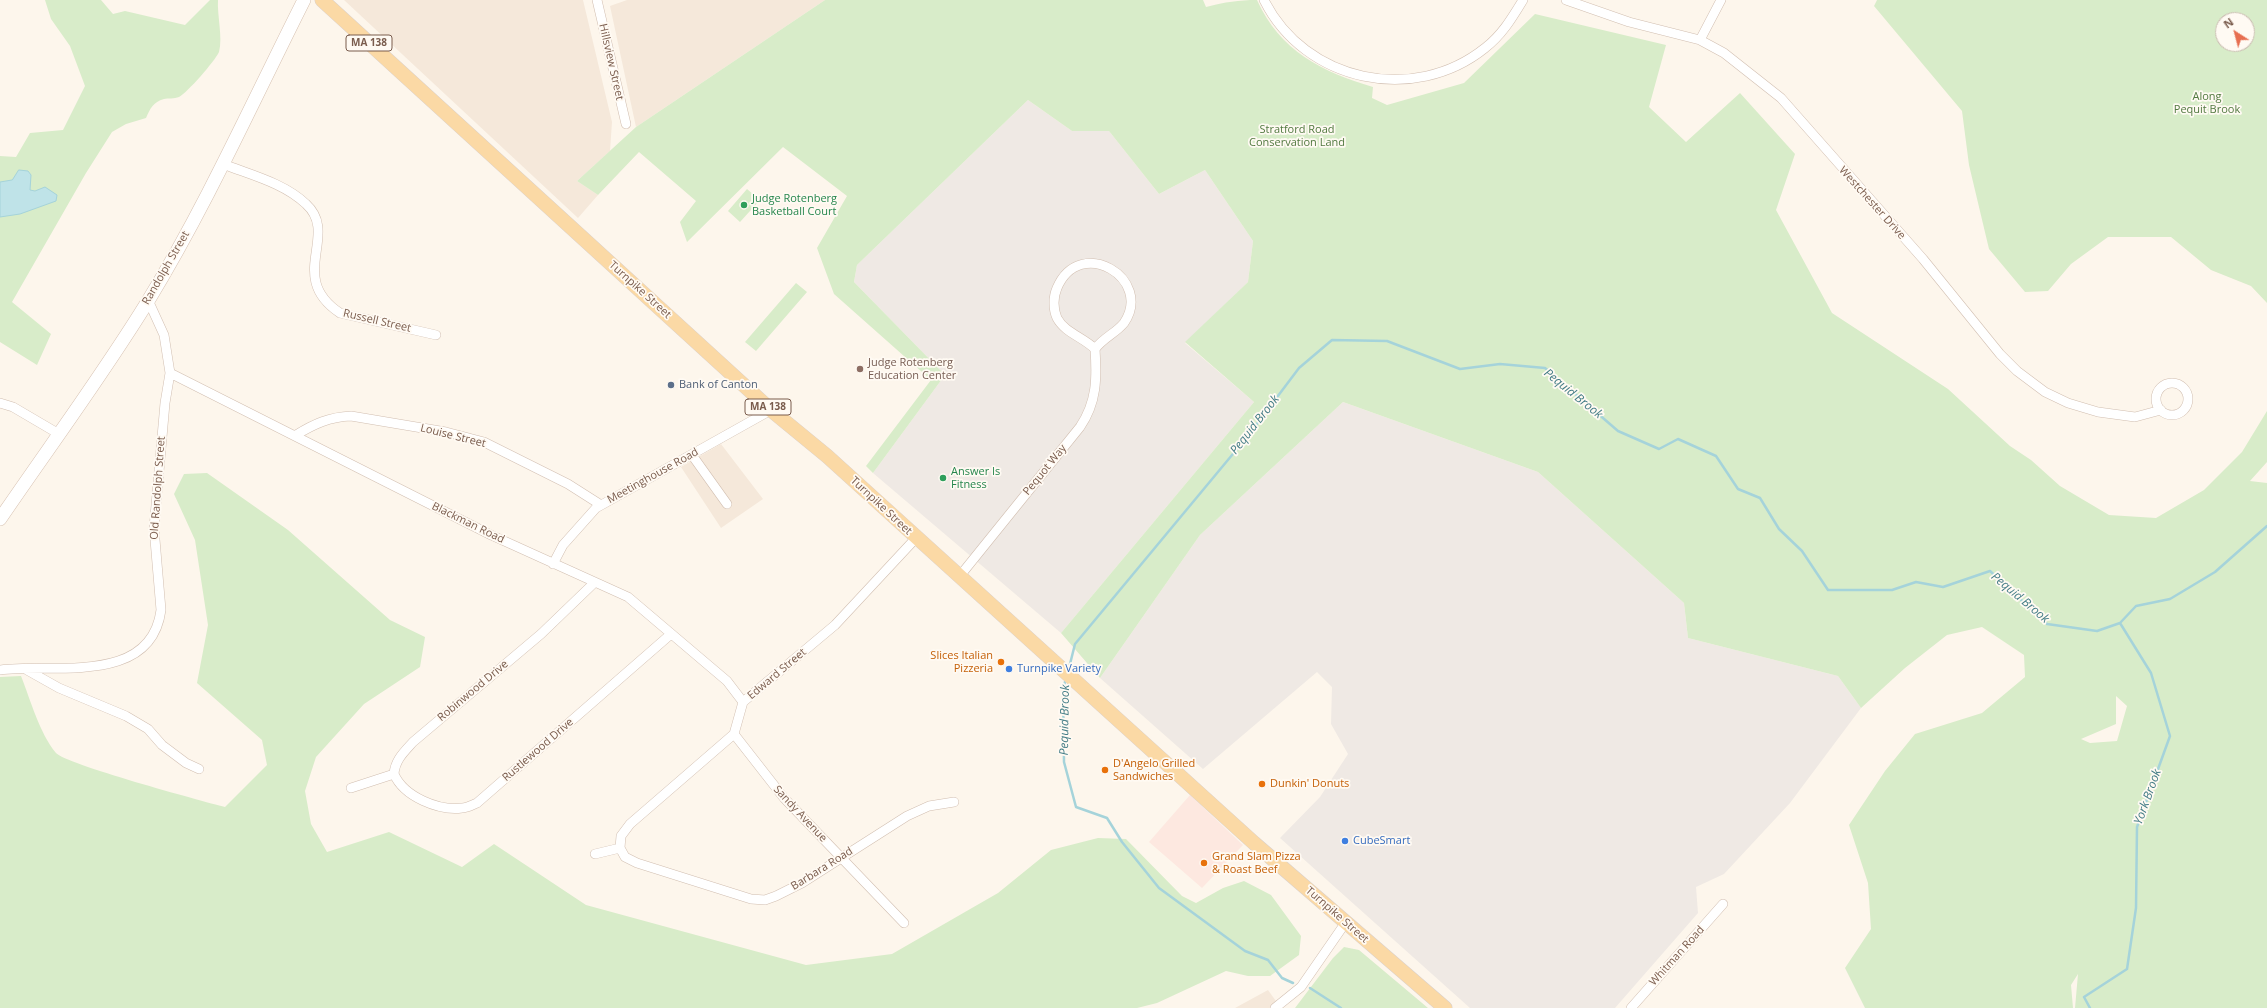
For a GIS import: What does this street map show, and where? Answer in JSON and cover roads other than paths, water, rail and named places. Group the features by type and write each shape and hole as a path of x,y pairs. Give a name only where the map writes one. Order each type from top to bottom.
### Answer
{"main road":[{"name":"Randolph Street","path":"0,519 112,358 148,300 191,225 223,164 304,0"},
{"name":"Turnpike Street","path":"322,0 771,410 827,456 1254,843 1445,1008"}],"street":[{"name":"Hillsview Street","path":"598,0 626,124"},
{"path":"1264,0 1283,29 1318,58 1342,71 1365,77 1388,79 1412,78 1440,73 1464,62 1485,48 1501,33 1523,0"},
{"name":"Westchester Drive","path":"1566,0 1630,22 1700,40 1724,54 1781,98 1923,259 2000,354 2017,371 2045,392 2068,403 2098,412 2135,417 2161,410"},
{"path":"1700,40 1721,0"},
{"name":"Russell Street","path":"223,164 280,187 307,205 319,228 314,272 315,285 326,304 340,313 436,336"},
{"path":"1088,264 1106,266 1115,271 1126,284 1130,294 1129,312 1124,323 1094,349 1064,326 1057,318 1054,309 1056,292 1060,282 1067,273 1077,266 1088,264"},
{"name":"Old Randolph Street","path":"0,670 76,668 115,662 132,655 146,645 155,632 161,610 154,528 165,403 170,373 164,335 148,300"},
{"name":"Pequot Way","path":"959,577 1086,418 1096,389 1094,349"},
{"name":"Blackman Road","path":"170,373 553,564 628,598 727,681 743,702"},
{"path":"0,403 13,407 59,434"},
{"name":"Meetinghouse Road","path":"553,564 564,545 592,512 601,505 771,410"},
{"name":"Louise Street","path":"296,435 316,423 337,417 351,416 446,432 484,442 568,484 601,505"},
{"path":"692,455 727,504"},
{"name":"Edward Street","path":"734,734 743,702 835,624 916,538"},
{"name":"Robinwood Drive","path":"394,774 398,758 413,742 541,634 594,583"},
{"name":"Rustlewood Drive","path":"394,774 398,783 404,790 422,800 450,809 464,808 477,803 671,634"},
{"path":"26,670 59,688 126,716 143,726 162,745 186,763 199,769"},
{"path":"596,854 620,848 621,836 630,824 734,734"},
{"name":"Sandy Avenue","path":"734,734 784,798 904,923"},
{"path":"351,788 394,774"},
{"name":"Barbara Road","path":"620,848 625,857 637,863 751,899 765,900 802,883 840,857 907,816 929,806 954,802"},
{"name":"Whitman Road","path":"1631,1008 1723,904"},
{"path":"1275,1008 1301,987 1346,922"}],"water":[{"path":"19,170 28,171 31,175 30,190 35,191 45,187 57,195 56,201 20,214 0,217 0,182 12,180"}],"waterway":[{"name":"Pequid Brook","path":"1069,668 1075,644 1247,437 1299,368 1332,340 1387,341 1460,369 1500,364 1545,368 1618,431 1659,449 1678,439 1716,456 1738,489 1760,498 1779,529 1802,551 1828,590 1892,590 1916,582 1943,587 1990,571 2047,624 2097,631 2120,623 2136,606 2170,599 2215,572 2267,526"},
{"name":"York Brook","path":"2090,1008 2084,997 2127,969 2136,908 2137,827 2170,736 2151,673 2120,623"},
{"name":"Pequid Brook","path":"1066,679 1063,688 1064,762 1076,807 1107,818 1122,842 1159,888 1245,951 1268,960 1282,978 1293,983"},
{"name":"Pequid Brook","path":"1310,988 1341,1008"}],"place":[{"name":"Judge Rotenberg Basketball Court","path":"744,205"},
{"name":"Judge Rotenberg Education Center","path":"860,369"},
{"name":"Bank of Canton","path":"671,385"},
{"name":"Answer Is Fitness","path":"943,478"},
{"name":"Slices Italian Pizzeria","path":"1001,662"},
{"name":"Turnpike Variety","path":"1009,669"},
{"name":"D'Angelo Grilled Sandwiches","path":"1105,770"},
{"name":"Dunkin' Donuts","path":"1262,784"},
{"name":"CubeSmart","path":"1345,841"},
{"name":"Grand Slam Pizza & Roast Beef","path":"1204,863"}],"park label":[{"name":"Along Pequit Brook","path":"2207,103"},
{"name":"Stratford Road Conservation Land","path":"1297,136"}]}
